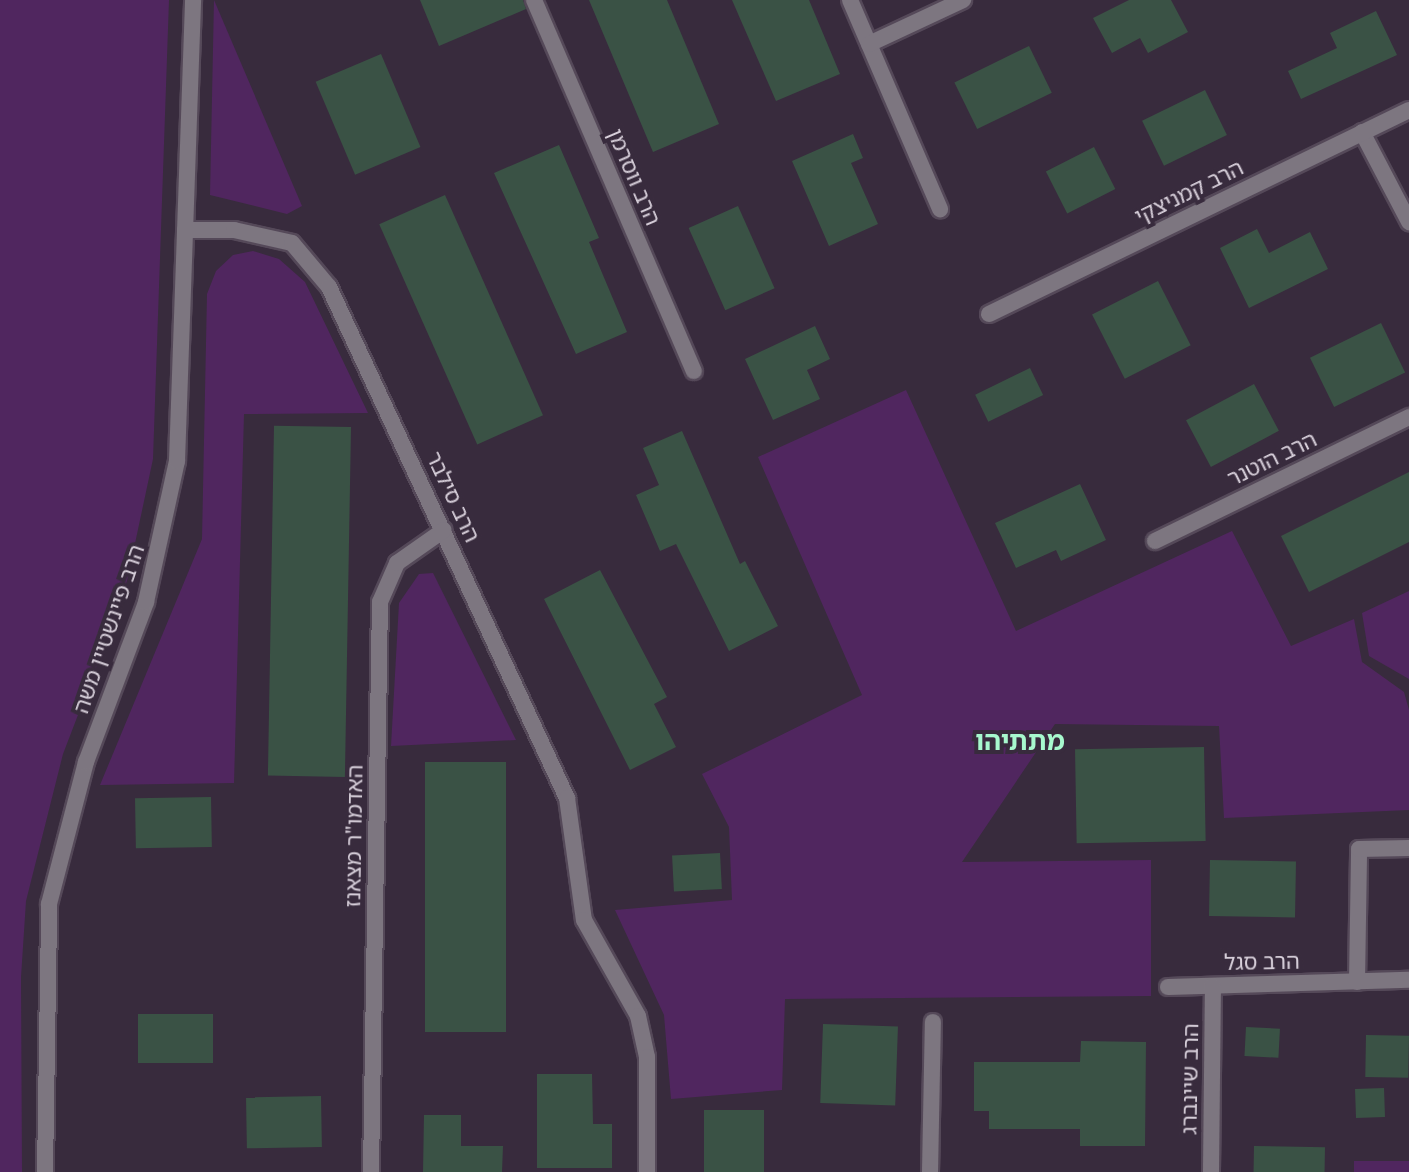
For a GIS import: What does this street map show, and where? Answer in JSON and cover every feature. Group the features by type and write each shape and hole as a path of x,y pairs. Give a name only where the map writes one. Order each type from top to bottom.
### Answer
{"street":[{"name":"הרב פיינשטיין משה","path":"45,1172 49,904 86,762 146,602 166,531 181,403 193,0"},
{"name":"הרב ווסרמן","path":"534,0 694,371"},
{"path":"850,0 940,209"},
{"path":"869,44 963,0"},
{"name":"הרב קמניצקי","path":"989,314 1409,110"},
{"path":"1362,132 1409,222"},
{"name":"הרב סילבר","path":"185,230 265,234 292,243 329,287 555,765 574,830 577,885 596,947 638,1016 647,1057 647,1172"},
{"name":"הרב הוטנר","path":"1155,541 1409,417"},
{"name":"האדמו\"ר מצאנז","path":"371,1172 380,602 397,563 444,530"},
{"path":"1357,982 1359,849 1409,848"},
{"name":"הרב סגל","path":"1168,987 1409,980"},
{"name":"הרב שיינברג","path":"1211,1172 1213,986"},
{"path":"930,1172 933,1022"}],"shaded area":[{"path":"0,0 169,0 153,459 124,595 63,754 26,901 21,977 22,1172 0,1172"},
{"path":"214,0 302,206 287,214 210,195"},
{"path":"253,251 279,259 305,282 368,413 244,414 234,783 100,785 202,539 207,294 216,271 233,255"},
{"path":"906,390 1016,631 1232,531 1291,646 1354,619 1362,662 1404,692 1409,710 1409,810 1224,818 1219,726 1055,724 962,862 1151,860 1151,996 785,999 782,1090 671,1099 664,1015 615,910 732,900 729,827 702,774 862,695 758,457"},
{"path":"433,573 516,740 391,746 399,603 419,574"},
{"path":"1409,591 1409,679 1369,656 1362,613"},
{"path":"1354,1161 1409,1161 1409,1172 1354,1172"}],"building":[{"path":"420,0 523,0 526,9 439,46"},
{"path":"589,0 667,0 719,124 653,152"},
{"path":"732,0 809,0 840,74 776,101"},
{"path":"1129,0 1171,0 1188,32 1148,53 1140,38 1112,53 1093,18"},
{"path":"1376,11 1397,55 1301,99 1288,71 1337,48 1330,33"},
{"path":"1029,46 1052,93 977,129 954,82"},
{"path":"381,54 420,147 355,175 316,82"},
{"path":"1205,90 1227,135 1164,166 1142,121"},
{"path":"853,134 863,158 851,163 878,224 829,246 792,161"},
{"path":"559,145 599,238 589,242 627,332 576,354 494,173"},
{"path":"1094,147 1115,189 1067,213 1046,172"},
{"path":"445,195 543,415 477,444 379,224"},
{"path":"738,206 775,288 725,310 689,228"},
{"path":"1257,229 1269,253 1310,232 1328,269 1249,308 1220,248"},
{"path":"1158,281 1191,345 1125,379 1092,315"},
{"path":"1381,323 1405,372 1334,407 1310,358"},
{"path":"815,326 830,359 807,370 820,399 773,420 745,359"},
{"path":"1030,368 1043,395 988,422 975,395"},
{"path":"1254,384 1279,431 1211,467 1186,420"},
{"path":"274,426 351,427 345,777 268,776"},
{"path":"682,431 740,564 745,561 778,626 729,651 676,544 660,551 636,495 659,485 643,448"},
{"path":"1409,472 1409,542 1309,592 1281,536"},
{"path":"1080,484 1106,540 1061,561 1056,550 1016,568 995,523"},
{"path":"600,570 667,697 654,704 676,747 630,770 544,599"},
{"path":"1204,747 1206,841 1077,843 1075,749"},
{"path":"425,762 506,762 506,1032 425,1032"},
{"path":"211,797 212,847 136,848 135,798"},
{"path":"720,853 722,889 674,891 672,856"},
{"path":"1210,860 1296,862 1295,917 1209,916"},
{"path":"138,1014 213,1014 213,1063 138,1063"},
{"path":"823,1024 898,1027 895,1106 820,1103"},
{"path":"1246,1027 1280,1029 1278,1058 1244,1056"},
{"path":"1366,1035 1409,1036 1408,1078 1365,1077"},
{"path":"1081,1041 1146,1042 1145,1146 1080,1146 1080,1129 989,1129 989,1111 974,1111 974,1062 1080,1062"},
{"path":"537,1074 592,1074 593,1124 612,1124 612,1168 537,1168"},
{"path":"1384,1088 1385,1117 1356,1118 1355,1089"},
{"path":"321,1096 322,1147 247,1148 246,1097"},
{"path":"704,1110 764,1110 764,1172 704,1172"},
{"path":"424,1115 461,1115 461,1146 503,1146 502,1172 423,1172"},
{"path":"1254,1146 1325,1147 1325,1172 1254,1172"}],"district":[{"name":"מתתיהו","path":"1020,741"}]}
